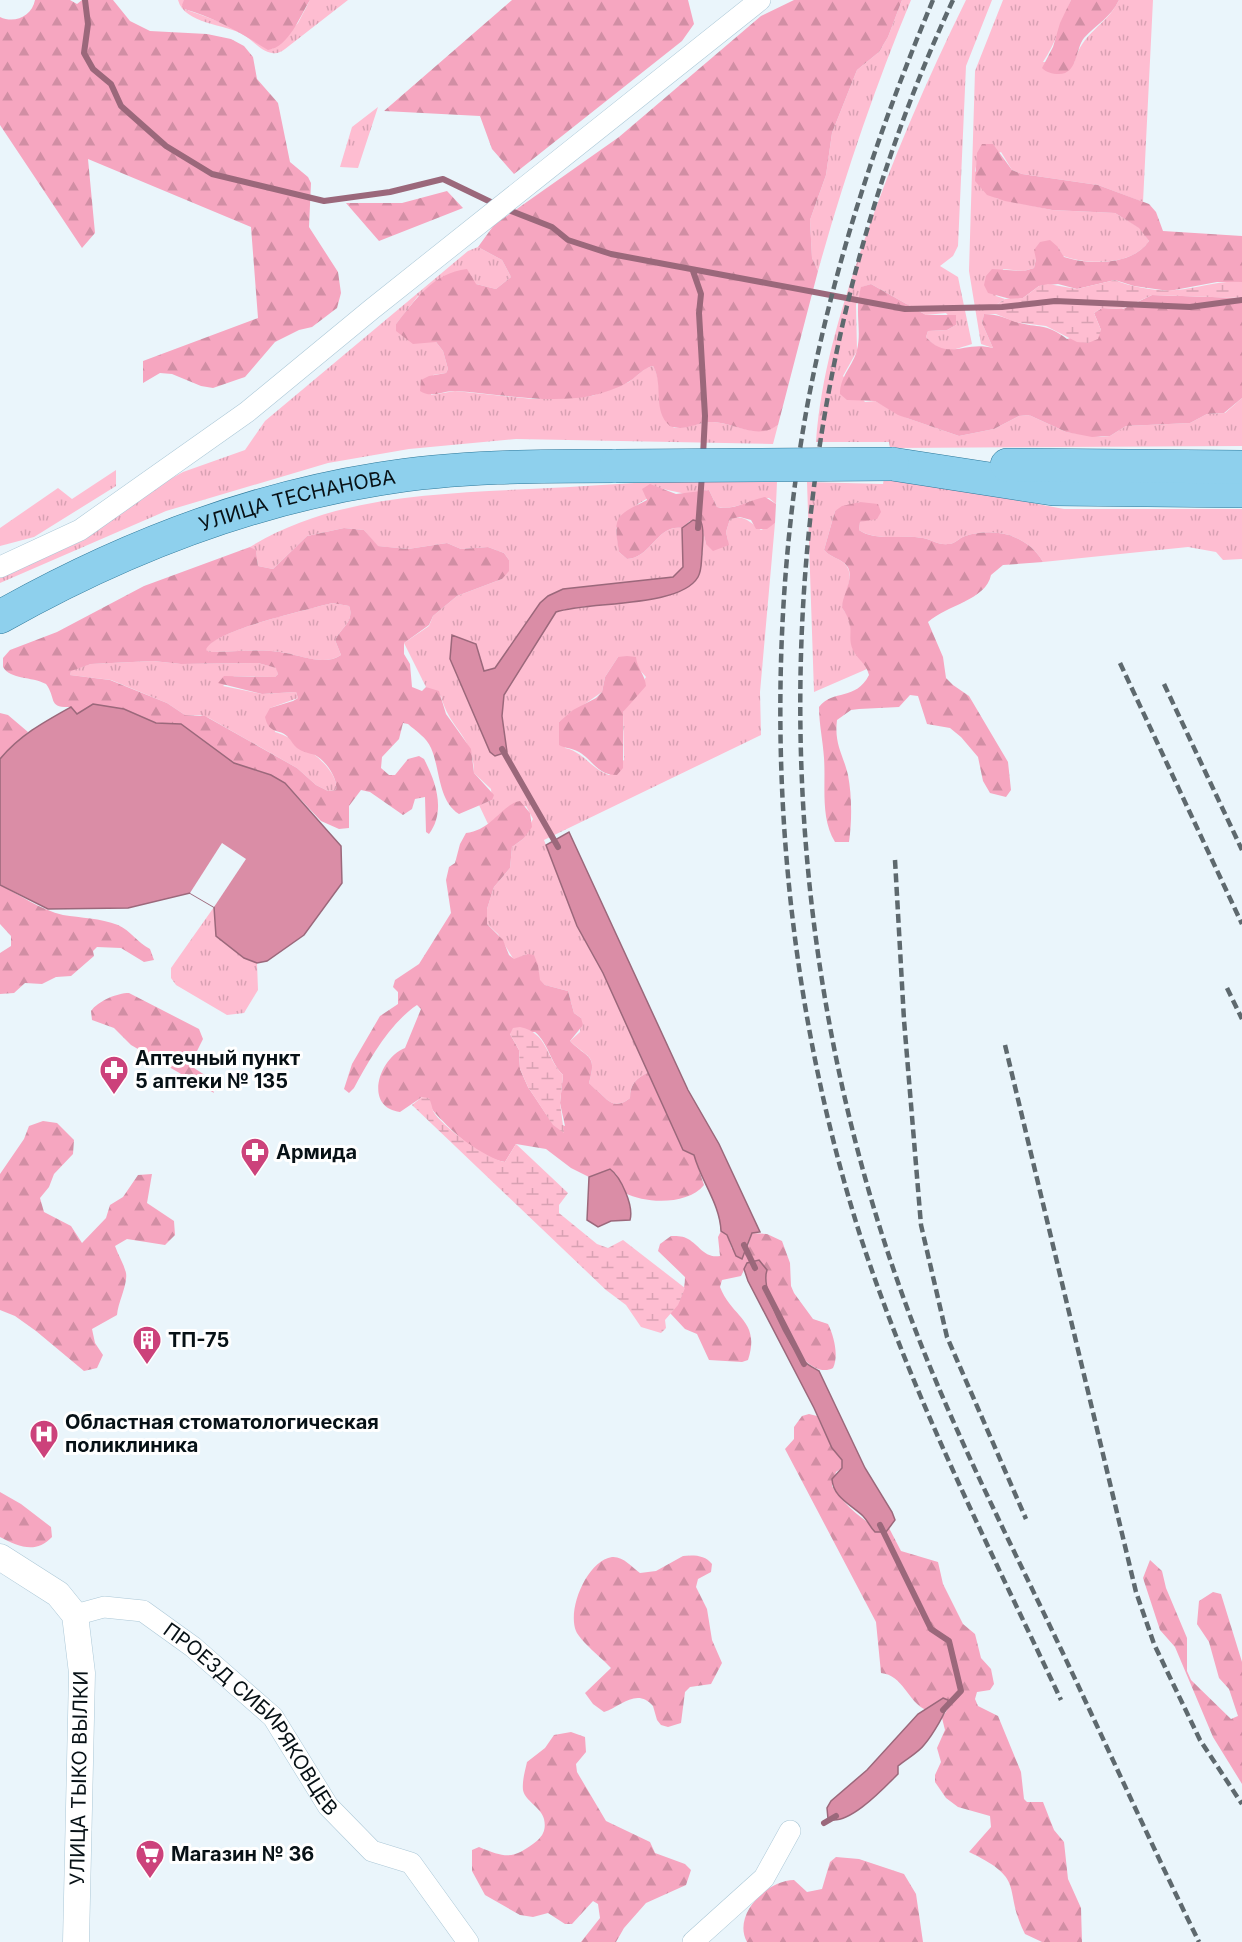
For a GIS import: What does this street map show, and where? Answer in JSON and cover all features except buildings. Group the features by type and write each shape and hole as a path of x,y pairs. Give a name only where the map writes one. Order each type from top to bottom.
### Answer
{"main road":[{"name":"УЛИЦА ТЕСНАНОВА","path":"0,617 74,578 159,541 292,496 381,478 527,466 892,464"},
{"path":"892,464 1242,467"},
{"path":"892,464 1053,489 1242,491"}],"street":[{"path":"0,567 80,530 247,412 759,0"},
{"path":"0,1557 58,1593 75,1615"},
{"name":"ПРОЕЗД СИБИРЯКОВЦЕВ","path":"75,1615 104,1607 143,1611 193,1647 273,1717 328,1806 372,1851 411,1863 468,1942"},
{"name":"УЛИЦА ТЫКО ВЫЛКИ","path":"75,1615 82,1673 76,1942"},
{"path":"693,1942 764,1878 790,1831"}],"green space":[{"path":"35,0 70,0 77,4 82,0 113,0 130,21 150,31 207,34 231,39 244,46 253,57 257,79 278,103 290,162 308,177 311,183 309,227 338,272 341,293 337,308 312,327 299,330 275,342 245,377 213,388 201,386 172,374 160,373 143,383 143,361 258,318 251,227 88,159 95,233 82,248 0,125 0,17 11,20 22,17 27,14"},
{"path":"178,0 184,0 184,9 232,27 272,49 298,23 310,0 348,0 285,49 274,53 268,52 236,31 197,19 182,8"},
{"path":"184,0 310,0 288,37 275,48 268,50 227,26 184,9 182,5"},
{"path":"512,0 688,0 694,24 682,41 514,174 492,149 480,116 384,111"},
{"path":"794,0 902,0 888,37 879,52 857,70 832,133 826,175 810,220 812,258 818,271 778,425 762,431 745,430 712,422 681,428 670,426 661,413 658,381 653,366 646,368 630,381 616,388 591,396 574,398 524,398 456,391 429,394 420,391 421,380 446,373 448,369 443,351 436,342 413,344 396,331 396,324 418,297 444,276 467,269 476,284 496,289 511,277 502,260 478,247 494,225 619,137 761,16"},
{"path":"902,0 911,0 860,134 818,271 812,258 810,220 826,175 832,133 857,70 879,52 888,37"},
{"path":"966,0 992,0 966,66 958,246 953,256 940,266 958,277 972,344 953,350 943,350 926,337 928,331 947,330 956,325 946,313 926,315 871,284 862,287 856,305 857,351 843,376 865,402 875,401 907,418 959,436 994,429 1019,416 1029,415 1066,432 1101,437 1110,436 1126,426 1190,423 1207,414 1225,413 1242,398 1242,446 890,448 889,442 816,442 827,366 863,244 911,120"},
{"path":"1003,0 1071,0 1055,40 1043,62 1074,63 1083,43 1119,0 1153,0 1143,202 1098,185 1022,174 1012,170 1001,152 977,162 975,171 996,198 1052,210 1115,213 1140,228 1149,241 1132,255 1121,259 1097,262 1073,259 1063,256 1058,247 1036,259 1034,268 1024,271 1003,269 996,296 1005,299 996,305 996,314 984,314 982,323 993,348 981,344 969,271 975,71"},
{"path":"1071,0 1119,0 1108,16 1084,38 1070,70 1059,74 1045,71 1042,68 1053,47 1060,23"},
{"path":"378,107 358,168 340,167 352,127"},
{"path":"982,144 993,144 1012,170 1022,174 1098,185 1149,204 1156,212 1163,231 1242,236 1242,282 1217,282 1169,291 1134,286 1115,280 1077,289 1058,284 1039,286 1023,298 1014,300 988,293 984,285 986,276 992,269 1024,271 1034,268 1036,259 1034,250 1040,242 1050,240 1064,257 1097,262 1132,255 1149,241 1139,228 1115,213 1052,210 987,195 975,181 977,153"},
{"path":"447,191 463,208 379,241 346,203 402,203"},
{"path":"478,247 502,260 511,277 496,289 476,284 418,296 396,324 428,341 436,342 443,351 448,369 446,373 433,375 431,395 455,391 533,399 592,396 629,382 646,368 653,366 657,374 662,410 674,428 712,422 762,431 778,425 773,444 516,439 409,449 328,463 166,511 0,583 0,573 183,472 245,450 265,421 468,251"},
{"path":"1115,280 1129,285 1162,290 1242,282 1242,298 1152,295 1122,309 1102,308 1094,313 1101,330 1098,339 1088,343 1077,342 1046,326 1015,322 996,314 996,305 1005,299 1023,298 1039,286 1048,284 1077,289"},
{"path":"871,284 926,315 956,315 956,325 947,330 928,331 926,337 934,344 949,349 974,346 993,348 982,323 984,314 997,315 1047,328 1067,339 1101,330 1094,313 1102,308 1123,309 1152,295 1242,298 1242,398 1224,413 1207,414 1190,423 1126,426 1110,436 1092,437 1066,432 1029,415 1019,416 994,429 959,436 898,415 875,401 847,400 840,394 844,376 857,350 858,304 861,287"},
{"path":"116,470 116,486 34,537 0,546 0,528 58,488 72,499"},
{"path":"884,478 902,479 1064,509 1242,509 1242,559 1223,560 1216,552 1188,547 1043,562 1036,552 1019,539 998,533 976,533 951,544 915,537 882,537 866,534 859,530 860,522 869,519 860,502 835,511 824,550 843,562 848,569 849,579 842,608 851,620 852,643 867,669 814,692 807,482 883,484"},
{"path":"675,481 777,482 776,504 769,498 723,508 717,507 709,490 686,494 663,489 638,504 616,528 619,552 627,559 635,557 666,531 682,528 683,567 673,577 563,589 540,603 495,668 484,671 506,745 502,716 504,695 556,612 634,602 675,593 690,586 698,576 702,559 703,529 706,544 728,541 726,532 730,519 744,518 761,530 775,523 760,692 761,735 544,840 577,926 603,973 649,1072 635,1082 630,1098 617,1104 607,1100 590,1085 592,1062 570,1041 580,1032 581,1018 574,1013 568,991 545,985 539,980 539,972 527,954 514,960 498,934 487,924 487,909 494,887 510,868 512,847 523,839 533,819 526,806 503,813 488,824 479,805 492,800 491,789 474,773 473,760 466,741 450,717 441,696 426,687 404,643 429,626 433,616 457,596 502,579 509,560 504,553 488,547 461,549 447,543 408,549 377,546 364,530 344,528 307,536 273,569 258,566 256,551 250,547 282,530 315,517 385,501 457,493","holes":["618,657 637,667 646,677 623,712 624,760 609,775 597,769 577,753 565,748 559,722 602,692 605,677"]},
{"path":"650,484 676,494 709,490 717,507 723,508 765,497 776,504 775,523 767,529 756,529 751,520 740,517 730,519 726,532 729,545 713,551 706,544 701,522 690,521 682,528 666,531 642,553 627,559 619,552 617,524 622,514 647,500 642,489"},
{"path":"860,502 878,504 881,512 877,519 860,522 859,530 866,534 881,537 915,537 951,544 976,533 998,533 1019,539 1036,552 1043,562 1003,565 991,575 982,590 928,622 943,657 946,678 969,696 1008,762 1011,790 1006,797 990,793 983,781 978,757 961,737 950,728 927,724 918,696 910,695 899,707 851,710 837,720 836,728 849,783 850,834 849,842 835,842 830,833 825,812 824,758 819,707 831,698 858,688 869,675 853,650 849,621 842,608 850,573 844,563 824,550 835,511 842,506"},
{"path":"344,528 364,530 378,546 408,549 447,543 461,549 488,547 504,553 509,560 509,571 502,579 457,596 433,616 429,625 404,643 404,654 410,664 412,687 422,691 426,687 439,691 446,714 471,749 474,773 494,795 492,800 459,814 452,808 443,793 429,744 408,724 403,723 399,739 382,757 381,768 389,775 395,775 408,759 419,756 424,759 435,787 438,806 437,816 429,834 426,832 425,797 415,799 412,809 403,815 370,792 361,790 349,806 349,828 339,829 321,821 285,783 271,775 234,763 181,724 156,723 124,709 93,704 77,714 71,707 55,704 46,684 16,676 3,667 3,658 10,650 57,632 144,586 250,547 256,550 258,566 273,569 307,536","holes":["332,603 349,606 350,611 349,620 335,640 341,655 335,658 321,660 267,651 210,652 206,650 225,635 243,628","153,661 181,664 258,663 276,668 278,674 275,677 224,676 218,683 262,694 296,692 298,698 270,708 265,717 267,723 272,729 285,734 294,746 323,761 333,775 336,790 328,791 316,785 297,768 205,716 185,715 167,703 110,680 70,675 71,671 91,664"]},
{"path":"332,603 349,606 350,611 349,620 335,640 341,655 335,658 321,660 267,651 210,652 205,650 224,635 242,628"},
{"path":"618,657 636,657 646,686 623,712 623,768 617,775 599,770 577,751 559,745 559,722 573,710 596,698 602,692 605,677"},
{"path":"153,661 181,664 258,663 277,668 278,674 275,677 234,676 223,686 262,694 296,692 298,698 270,708 275,732 304,746 314,754 331,772 336,790 328,791 316,785 297,768 209,718 200,715 185,715 167,703 111,680 70,675 71,670 91,664"},
{"path":"0,713 8,715 28,732 0,759"},
{"path":"520,801 530,813 532,827 523,839 512,847 510,868 494,887 487,909 487,924 503,940 509,955 514,959 527,954 534,955 540,980 545,985 568,991 574,1013 581,1018 583,1025 570,1041 592,1062 589,1083 592,1086 610,1102 617,1104 630,1098 635,1082 649,1072 683,1150 694,1155 704,1185 697,1192 666,1201 634,1197 625,1193 616,1174 610,1169 589,1177 571,1168 546,1149 516,1144 505,1162 495,1160 476,1150 459,1136 422,1097 400,1112 389,1108 382,1101 378,1092 379,1082 388,1062 396,1053 405,1048 421,1009 417,1005 389,1032 373,1054 354,1088 349,1093 344,1089 352,1064 380,1016 398,1004 398,992 393,987 395,980 419,964 451,913 446,880 449,867 455,863 460,844 466,833 483,827 514,803","holes":["535,1032 563,1075 560,1103 565,1126 550,1120 528,1087 520,1069 519,1050 510,1034"]},
{"path":"0,885 55,913 118,925 150,949 154,960 144,962 121,948 97,947 93,951 94,956 71,976 56,977 42,984 25,983 14,993 0,994 0,953 11,946 11,936 0,924"},
{"path":"214,907 217,936 244,958 257,963 258,990 244,1013 227,1015 176,985 171,978 171,968"},
{"path":"129,993 199,1029 203,1039 194,1057 194,1068 208,1077 214,1093 131,1045 114,1028 92,1020 91,1011 98,1004 114,996"},
{"path":"520,1027 529,1030 541,1040 563,1075 560,1103 564,1133 553,1125 528,1087 520,1069 519,1050 510,1034 513,1028"},
{"path":"422,1097 429,1098 433,1111 445,1125 497,1160 505,1162 516,1144 568,1193 559,1205 559,1213 597,1244 608,1248 623,1240 685,1288 678,1305 665,1320 666,1328 661,1333 641,1327 626,1305 606,1290 412,1105"},
{"path":"43,1121 57,1123 74,1140 73,1154 54,1174 49,1187 40,1198 44,1212 71,1226 82,1243 106,1218 110,1205 123,1197 138,1175 152,1174 147,1203 174,1221 175,1235 165,1245 127,1239 115,1246 126,1273 124,1288 117,1315 92,1329 95,1343 103,1355 97,1368 84,1371 36,1331 15,1316 0,1310 0,1174 24,1139 29,1126"},
{"path":"721,1231 727,1235 732,1249 748,1246 752,1233 767,1234 782,1241 790,1263 791,1286 794,1293 813,1319 828,1324 836,1352 833,1368 821,1370 808,1363 796,1351 776,1316 766,1282 767,1270 747,1264 741,1276 722,1280 720,1287 731,1306 748,1327 751,1347 748,1360 742,1362 709,1360 697,1334 685,1329 670,1313 681,1296 685,1277 658,1251 660,1244 671,1236 683,1237 710,1255 720,1256 718,1237"},
{"path":"809,1414 817,1416 832,1448 842,1460 842,1468 836,1472 832,1486 842,1500 871,1525 886,1532 889,1528 901,1551 938,1562 943,1584 963,1624 975,1634 981,1658 991,1669 994,1684 990,1690 977,1692 975,1699 978,1706 998,1716 1021,1772 1024,1799 1027,1802 1043,1802 1054,1830 1064,1842 1068,1879 1081,1908 1082,1942 1042,1942 1025,1934 1007,1878 999,1870 969,1852 991,1827 990,1816 958,1807 946,1798 935,1782 935,1775 941,1762 937,1748 945,1730 942,1718 949,1707 942,1698 926,1710 914,1701 895,1678 881,1673 876,1622 785,1449 794,1439 794,1427 802,1416"},
{"path":"0,1492 21,1504 51,1527 52,1537 40,1546 27,1547 0,1537"},
{"path":"683,1556 703,1557 712,1564 711,1572 698,1579 696,1587 707,1609 712,1640 722,1663 711,1684 690,1687 685,1692 681,1723 668,1727 661,1725 653,1706 641,1698 628,1700 604,1712 593,1704 585,1693 611,1668 576,1631 574,1611 581,1587 595,1567 603,1560 612,1557 624,1560 640,1573 656,1571"},
{"path":"1150,1560 1162,1571 1166,1588 1187,1638 1187,1671 1191,1680 1231,1719 1238,1716 1229,1689 1219,1678 1209,1642 1197,1624 1199,1601 1213,1592 1221,1594 1242,1662 1242,1784 1213,1737 1175,1647 1160,1630 1143,1578"},
{"path":"571,1732 585,1737 586,1752 576,1764 577,1772 606,1821 650,1842 655,1853 685,1864 691,1870 686,1885 646,1903 624,1928 616,1942 581,1942 600,1918 598,1904 593,1901 572,1924 565,1924 548,1913 533,1917 520,1915 485,1895 472,1871 472,1850 479,1847 497,1854 516,1854 542,1835 544,1819 523,1790 527,1762 545,1748 554,1735"},
{"path":"836,1857 859,1859 904,1874 916,1894 923,1942 747,1942 744,1921 748,1911 763,1892 773,1886 794,1880 807,1892 822,1889 830,1862"}],"shaded area":[{"path":"693,520 701,522 703,538 700,572 688,587 654,599 556,612 504,695 502,716 507,752 495,756 490,752 450,659 452,635 476,644 484,671 495,668 540,603 548,596 563,589 673,577 683,567 682,528"},
{"path":"93,704 124,709 156,723 181,724 234,763 271,775 285,783 341,846 342,883 304,935 267,961 257,963 244,958 216,936 214,907 190,893 128,908 48,909 0,885 0,759 24,736 51,718 71,707 77,714"},
{"path":"569,832 688,1090 719,1144 760,1232 752,1233 742,1259 736,1256 727,1235 721,1231 714,1202 694,1155 683,1150 603,973 577,926 546,845"},
{"path":"610,1169 626,1192 631,1214 630,1220 611,1221 598,1227 587,1220 589,1177"},
{"path":"759,1260 767,1270 766,1279 772,1304 790,1343 803,1360 819,1371 865,1468 892,1512 895,1520 886,1532 875,1532 863,1516 835,1491 832,1479 842,1468 842,1460 832,1448 744,1269 747,1263"},
{"path":"943,1698 948,1700 948,1704 939,1723 921,1748 898,1766 898,1774 855,1812 836,1820 828,1819 827,1808 831,1801 867,1770 918,1714"}],"pier":[{"path":"222,843 246,859 214,907 190,893"}],"waterway":[{"path":"85,0 88,24 84,53 93,69 111,84 121,106 166,146 212,174 324,201 390,192 443,179 497,205"},
{"path":"506,209 552,227 568,240 611,254 905,309 1002,307 1055,301 1190,307 1242,300"},
{"path":"693,271 701,294 699,313 705,416 703,456"},
{"path":"698,528 702,475"},
{"path":"502,749 558,847"},
{"path":"744,1245 755,1268"},
{"path":"765,1288 804,1364"},
{"path":"880,1525 931,1629 949,1641 961,1691 943,1710"},
{"path":"824,1823 836,1816"}],"railway":[{"path":"933,0 894,99 859,200 830,303 807,407 792,510 783,614 780,719 784,824 794,929 810,1033 832,1135 860,1235 927,1413 1061,1700"},
{"path":"953,0 889,161 842,327 813,497 801,670 806,843 828,1014 867,1183 922,1347 971,1460 1199,1942"},
{"path":"1120,663 1242,924"},
{"path":"1164,684 1242,850"},
{"path":"895,860 904,1020 921,1225 947,1337 1026,1519"},
{"path":"1227,988 1242,1019"},
{"path":"1005,1045 1136,1592 1154,1644 1200,1740 1242,1804"}],"place":[{"name":"Аптечный пункт 5 аптеки № 135","path":"114,1096"},
{"name":"Армида","path":"255,1178"},
{"name":"ТП-75","path":"147,1366"},
{"name":"Областная стоматологическая поликлиника","path":"44,1460"},
{"name":"Магазин № 36","path":"150,1880"}]}
